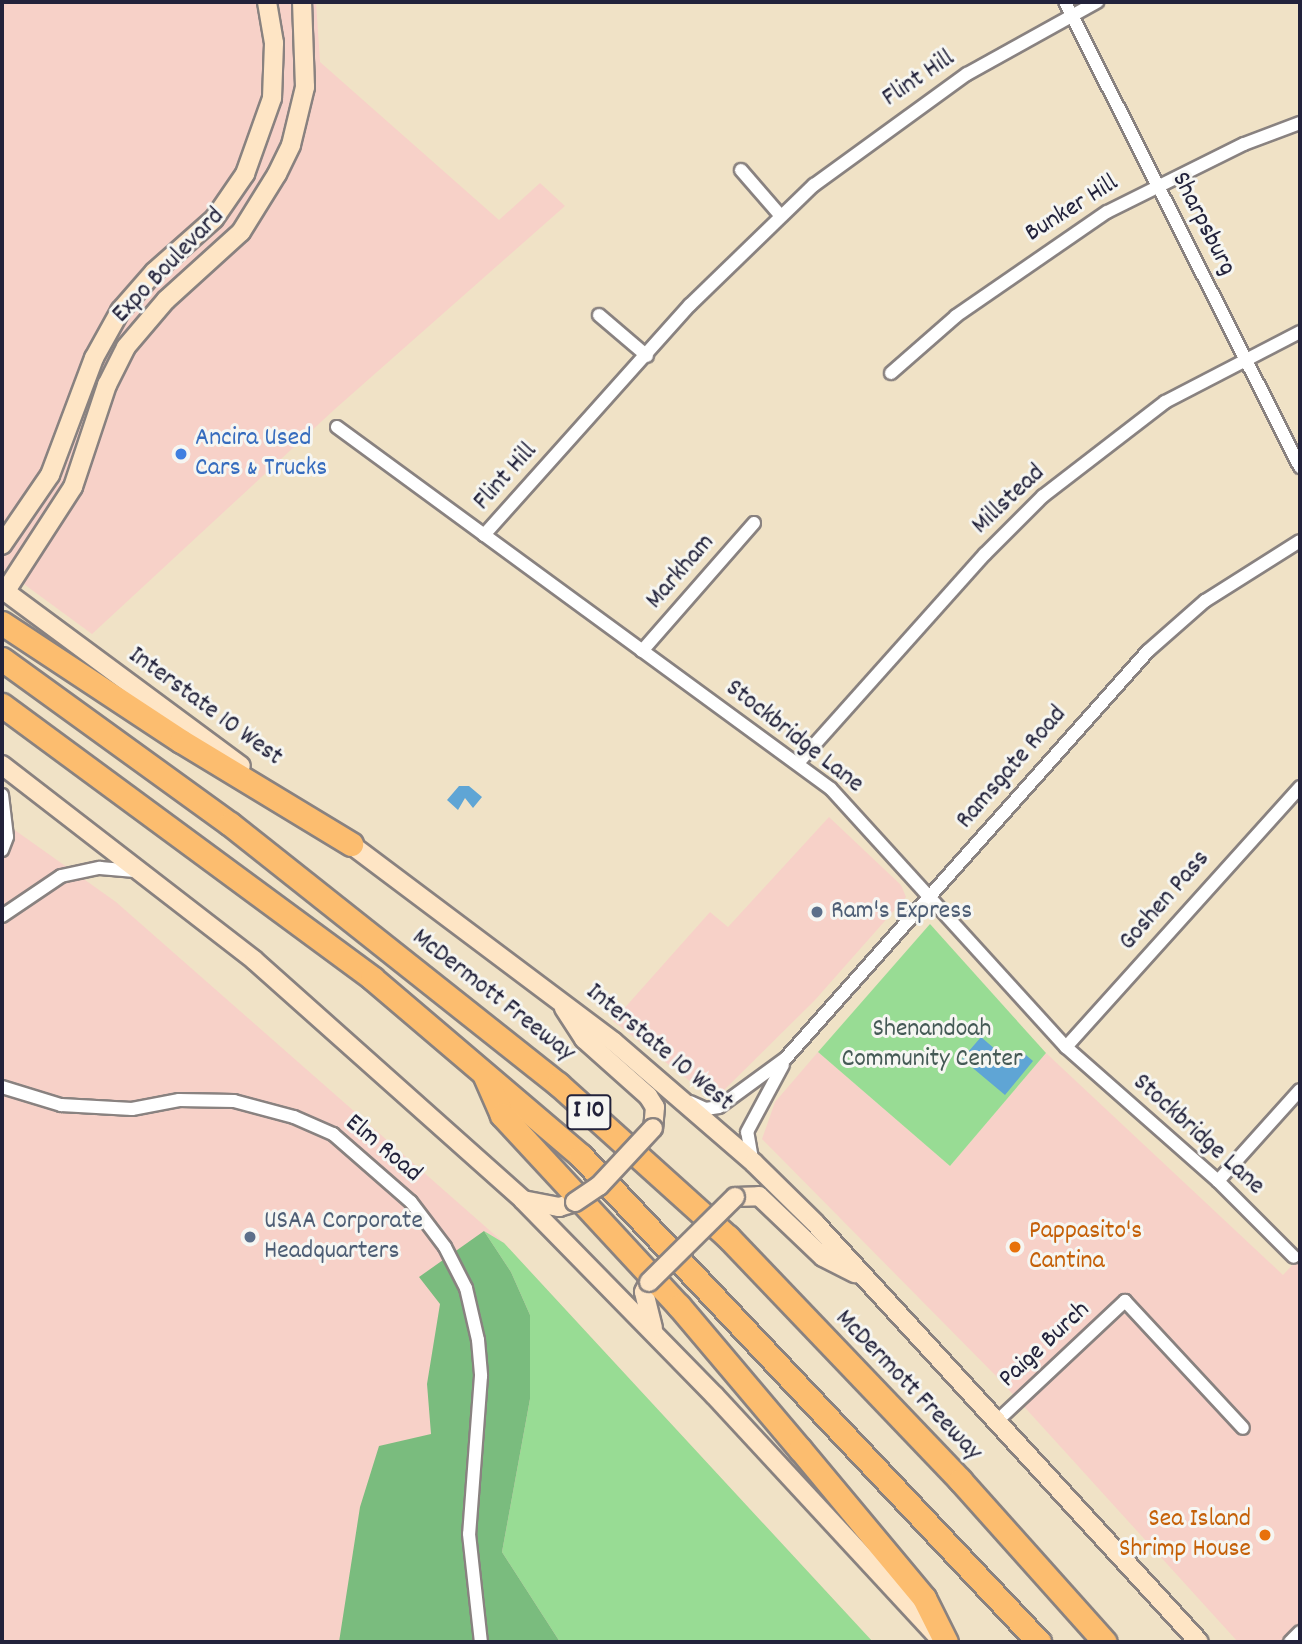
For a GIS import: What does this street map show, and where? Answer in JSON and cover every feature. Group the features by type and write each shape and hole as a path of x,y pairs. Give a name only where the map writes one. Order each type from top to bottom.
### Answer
{"highway":[{"path":"2,623 181,741 351,844"},
{"name":"McDermott Freeway","path":"2,659 230,824 558,1084 728,1237 960,1480 1105,1642"},
{"name":"I 10","path":"2,705 372,978 481,1068 640,1214 1039,1642"},
{"path":"481,1068 502,1115 679,1306 800,1449 924,1598 944,1642"}],"main road":[{"name":"Expo Boulevard","path":"2,545 50,475 94,358 120,311 154,272 214,219 245,174 272,98 274,43 267,2"},
{"name":"Expo Boulevard","path":"3,590 73,487 107,385 126,347 166,300 241,232 277,174 291,145 305,88 302,2"},
{"name":"Interstate 10 West","path":"3,590 556,997 684,1099 754,1163 865,1278 1199,1642"},
{"path":"2,765 145,872 254,960 523,1200 654,1333 944,1642"},
{"path":"523,1200 559,1207 575,1202 599,1186 653,1128 655,1107 648,1096 584,1039 556,997"},
{"path":"654,1333 645,1306 644,1292 649,1282 735,1197 759,1196 823,1256 865,1278"}],"street":[{"name":"Sharpsburg","path":"1065,2 1300,467"},
{"name":"Flint Hill","path":"484,535 690,305 780,215 918,105 1097,2"},
{"name":"Bunker Hill","path":"891,373 956,316 1051,246 1157,185 1244,144 1300,123"},
{"path":"741,170 780,215"},
{"path":"599,315 647,356"},
{"name":"Millstead","path":"798,763 985,554 1043,496 1166,402 1300,331"},
{"name":"Stockbridge Lane","path":"337,427 831,789 1066,1047 1218,1181 1294,1257"},
{"name":"Markham","path":"642,651 754,523"},
{"name":"Ramsgate Road","path":"684,1099 706,1109 719,1107 786,1058 1148,651 1205,601 1300,541"},
{"name":"Goshen Pass","path":"1066,1047 1300,787"},
{"path":"2,795 7,837 2,850"},
{"path":"2,916 61,876 100,868 145,872"},
{"name":"Ramsgate Road","path":"754,1163 747,1132 786,1058"},
{"name":"Elm Road","path":"2,1087 61,1105 132,1109 180,1100 234,1101 294,1116 333,1134 411,1202 445,1247 466,1288 478,1340 481,1376 469,1534 481,1642"},
{"path":"1218,1181 1300,1090"},
{"name":"Paige Burch","path":"996,1422 1125,1301 1243,1428"},
{"path":"1290,1642 1300,1632"}],"shaded area":[{"path":"2,2 316,2 320,62 499,220 540,183 565,206 335,409 92,634 2,568"},
{"path":"829,817 901,885 906,897 815,1000 714,1100 613,1021 710,912 728,927"},
{"name":"USAA Corporate Headquarters","path":"2,821 116,902 504,1243 873,1642 2,1642"},
{"path":"818,1052 950,1166 1046,1053 1283,1275 1300,1257 1300,1642 1238,1642 998,1378 762,1139 775,1102"}],"green space":[{"name":"Shenandoah Community Center","path":"930,924 1046,1053 950,1166 818,1052"},
{"path":"484,1231 504,1243 873,1642 560,1642 502,1552 530,1399 530,1315 511,1272"},
{"path":"484,1231 511,1272 530,1315 530,1399 502,1552 560,1642 339,1642 360,1507 379,1446 431,1434 427,1384 440,1304 419,1277"}],"water":[{"path":"459,786 469,786 482,797 473,808 465,798 458,810 447,800"},
{"path":"981,1037 1010,1062 1020,1050 1033,1061 1005,1095 962,1059"}],"place":[{"name":"Ancira Used Cars & Trucks","path":"181,454"},
{"name":"Ram's Express","path":"817,912"},
{"name":"USAA Corporate Headquarters","path":"250,1237"},
{"name":"Pappasito's Cantina","path":"1015,1247"},
{"name":"Sea Island Shrimp House","path":"1265,1535"}]}
